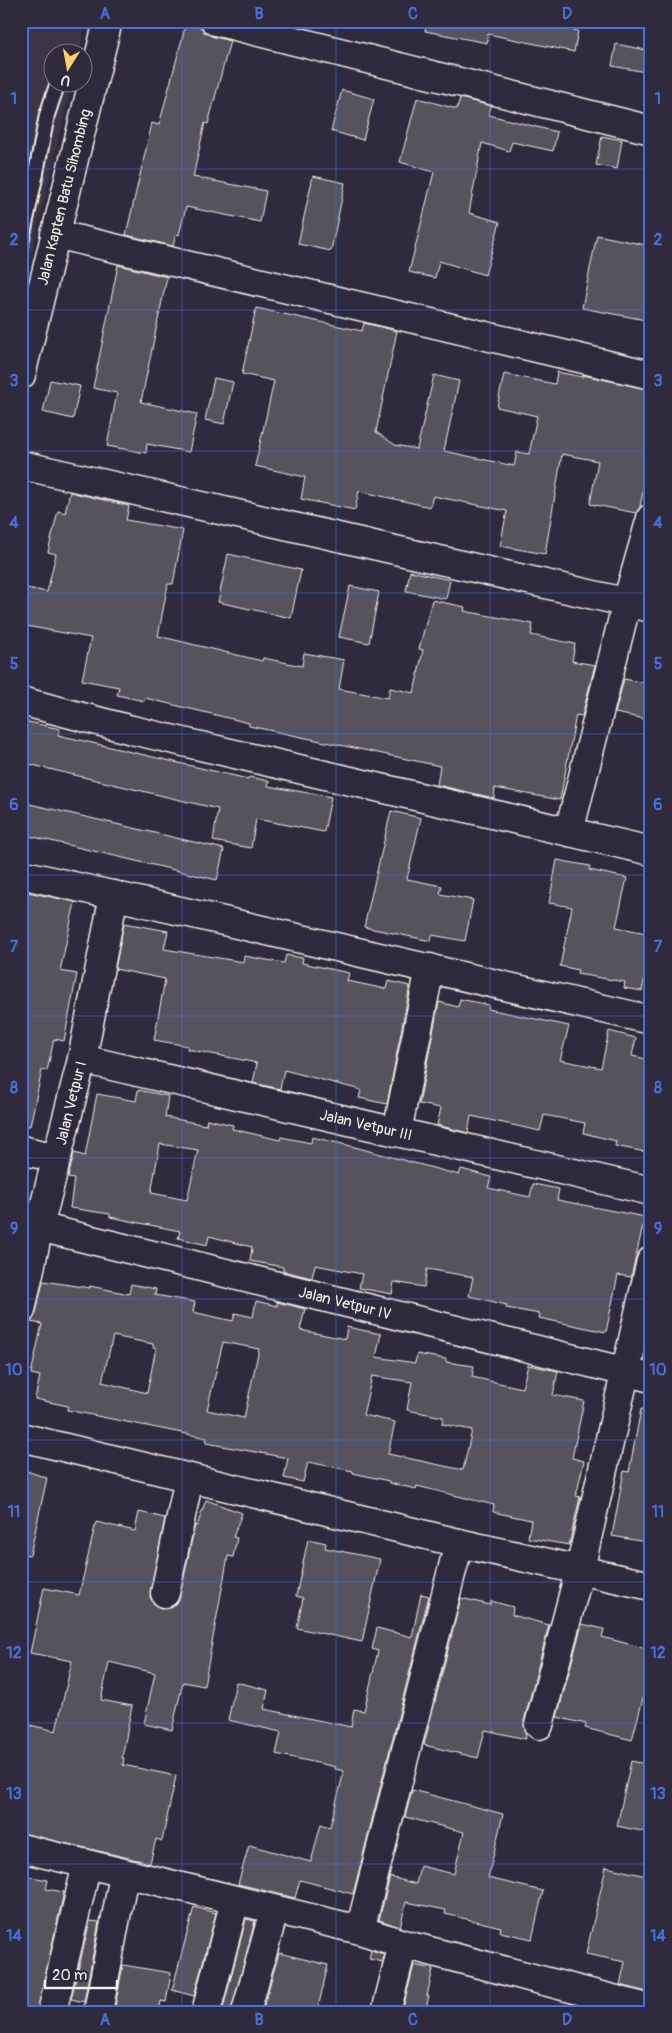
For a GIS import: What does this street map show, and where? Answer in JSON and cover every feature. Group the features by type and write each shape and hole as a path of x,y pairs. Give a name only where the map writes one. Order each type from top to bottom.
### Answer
{"street":[{"path":"87,21 93,55"},
{"name":"Jalan Kapten Batu Sihombing","path":"21,375 55,234 93,55 108,21"},
{"path":"215,21 651,130"},
{"path":"55,234 651,375"},
{"path":"21,465 639,605"},
{"path":"569,832 639,605 651,518"},
{"path":"21,701 132,730 651,851"},
{"path":"21,874 651,1020"},
{"name":"Jalan Vetpur I","path":"21,1310 39,1227 82,1059 114,895"},
{"path":"397,1132 430,968"},
{"name":"Jalan Vetpur III","path":"82,1059 651,1191"},
{"path":"21,1150 57,1158"},
{"name":"Jalan Vetpur IV","path":"39,1227 651,1378"},
{"path":"539,1725 580,1569 651,1261"},
{"path":"21,1437 459,1543 651,1586"},
{"path":"165,1593 189,1478"},
{"path":"360,1930 459,1543"},
{"path":"21,1848 274,1911 360,1930 403,1944 651,2009"},
{"path":"52,2012 87,1864"},
{"path":"98,2012 124,1874"},
{"path":"206,2012 234,1900"},
{"path":"246,2012 274,1911"},
{"path":"386,2012 403,1944"}],"lane":[{"path":"21,243 47,115 55,92"},
{"path":"21,177 36,173"}],"shaded area":[{"path":"21,21 86,21 81,42 42,42 42,92 70,92 21,299"}],"building":[{"path":"426,21 525,21 578,31 574,52 488,34 487,43 425,31"},
{"path":"186,24 201,27 211,36 230,41 208,124 205,123 193,177 266,191 260,222 186,207 179,235 176,234 173,246 126,235 152,123 159,125"},
{"path":"616,44 651,51 651,73 612,66"},
{"path":"342,90 374,99 363,140 331,131"},
{"path":"417,98 457,109 460,98 491,106 489,115 557,132 553,151 512,142 509,151 482,143 469,213 500,222 485,275 439,261 435,278 409,272 434,172 400,162"},
{"path":"602,136 622,140 617,169 596,165"},
{"path":"313,176 345,183 331,251 298,244"},
{"path":"597,235 651,246 651,321 582,308"},
{"path":"118,265 167,277 141,402 197,414 189,452 147,444 146,453 107,446 117,393 93,388"},
{"path":"256,308 362,331 364,323 397,331 376,432 395,445 417,449 434,375 459,381 444,451 514,466 517,452 529,454 537,416 497,407 504,374 555,384 557,372 583,377 583,375 651,390 651,467 648,466 640,507 636,513 590,504 598,461 562,454 545,554 500,546 507,511 433,496 430,507 359,491 355,510 301,499 305,477 255,466 274,381 242,374"},
{"path":"214,378 233,382 224,424 205,420"},
{"path":"50,380 80,386 73,419 43,412"},
{"path":"70,492 129,506 126,520 183,530 173,584 168,584 158,636 262,661 263,658 302,666 304,653 344,660 339,689 388,698 390,688 414,693 423,650 419,649 432,600 465,607 464,611 533,624 531,635 575,644 572,661 595,665 582,716 576,715 560,800 495,788 494,798 437,785 440,766 249,726 249,723 145,698 144,701 117,695 119,687 82,680 91,638 21,625 21,587 47,592 56,554 48,552 58,511 65,513"},
{"path":"228,554 301,570 291,618 218,602"},
{"path":"410,571 450,580 446,599 406,591"},
{"path":"350,586 379,592 369,643 339,637"},
{"path":"624,679 651,684 651,720 615,713"},
{"path":"24,721 60,729 58,735 248,779 249,777 269,781 268,786 331,797 324,832 256,819 251,848 213,841 218,809 28,764 29,760 21,758"},
{"path":"21,802 224,849 217,880 21,834"},
{"path":"391,811 421,818 407,879 442,886 440,894 473,900 465,941 432,935 431,941 364,927"},
{"path":"557,860 590,866 589,870 627,878 616,927 651,934 651,947 642,991 624,988 625,982 577,974 578,970 560,966 572,907 549,903"},
{"path":"27,892 75,902 60,971 77,974 64,1041 54,1039 47,1071 42,1070 30,1126 21,1125 21,920"},
{"path":"124,923 168,931 164,949 243,962 244,956 284,963 286,955 303,958 302,963 349,973 347,981 386,989 388,981 410,986 387,1104 359,1098 361,1090 284,1070 280,1089 253,1083 257,1063 187,1049 188,1046 154,1040 165,979 115,969"},
{"path":"460,999 489,1005 488,1009 569,1026 560,1060 601,1068 609,1031 636,1038 632,1056 651,1060 651,1153 615,1146 616,1141 583,1133 585,1123 544,1115 540,1131 471,1116 468,1133 437,1125 441,1108 419,1104 439,1002 458,1007"},
{"path":"138,1090 168,1096 165,1117 206,1125 207,1119 233,1125 232,1129 280,1140 281,1137 311,1143 312,1137 459,1175 461,1169 491,1177 488,1188 530,1197 533,1184 559,1189 557,1200 645,1217 631,1277 618,1275 606,1332 539,1318 540,1314 506,1308 507,1305 469,1296 473,1277 427,1269 424,1287 394,1282 392,1294 359,1288 362,1274 315,1265 312,1278 283,1271 283,1267 250,1261 252,1247 209,1236 207,1245 178,1238 180,1231 110,1217 110,1214 70,1208 74,1179 68,1178 74,1153 85,1156 97,1094 136,1101","holes":["160,1144 198,1150 187,1200 151,1193"]},
{"path":"43,1281 90,1288 90,1286 129,1294 131,1284 156,1289 155,1295 195,1302 193,1312 233,1321 235,1313 253,1317 256,1301 277,1306 277,1302 305,1309 300,1330 345,1339 347,1327 381,1334 376,1357 415,1363 417,1354 446,1359 446,1362 474,1366 472,1377 522,1388 528,1365 558,1371 553,1395 584,1401 572,1458 584,1461 576,1496 580,1497 569,1545 528,1538 531,1520 493,1512 494,1505 417,1486 416,1489 389,1483 389,1481 353,1473 353,1471 308,1462 303,1482 284,1478 288,1458 206,1443 207,1438 67,1410 68,1406 35,1399 40,1376 31,1374 42,1324 30,1322 36,1313","holes":["113,1336 153,1344 153,1347 156,1348 147,1393 102,1382","223,1342 259,1349 244,1418 207,1410","372,1376 412,1382 407,1410 443,1417 442,1424 472,1430 463,1470 388,1454 395,1422 363,1415"]},
{"path":"641,1409 651,1410 651,1543 612,1536 624,1471 629,1472"},
{"path":"21,1469 47,1478 30,1555 21,1554"},
{"path":"206,1500 242,1513 233,1537 237,1538 233,1557 228,1556 204,1686 183,1682 172,1730 144,1724 155,1673 109,1662 101,1700 132,1706 122,1758 124,1758 123,1765 176,1776 162,1841 156,1839 150,1863 21,1833 21,1723 56,1731 72,1661 30,1653 44,1588 79,1595 96,1522 135,1531 139,1512 165,1518 150,1597 154,1604 161,1608 170,1608 177,1603 180,1596 195,1525 197,1526"},
{"path":"308,1539 326,1543 325,1548 380,1559 362,1642 297,1628 303,1598 296,1596"},
{"path":"421,1594 429,1596 353,1894 300,1880 295,1898 238,1884 249,1845 311,1862 321,1824 330,1827 344,1771 335,1769 336,1767 276,1754 281,1732 228,1720 236,1682 268,1690 264,1709 351,1727 354,1709 364,1711 378,1651 372,1649 377,1628 412,1637"},
{"path":"461,1598 490,1605 491,1601 513,1607 512,1615 549,1625 524,1721 526,1739 485,1730 478,1758 424,1745"},
{"path":"582,1624 604,1629 602,1637 651,1650 651,1668 632,1740 585,1728 586,1724 557,1717"},
{"path":"631,1761 651,1765 651,1833 617,1826"},
{"path":"412,1790 503,1814 488,1878 543,1891 532,1939 500,1932 501,1927 445,1914 446,1910 406,1902 400,1927 379,1920 390,1877 416,1884 420,1866 454,1874 464,1832 405,1817"},
{"path":"606,1867 651,1877 651,1993 620,1985 625,1962 586,1954"},
{"path":"25,1876 48,1880 46,1889 64,1892 37,2012 21,2012 21,1896"},
{"path":"194,1907 216,1913 194,1996 172,1990"},
{"path":"246,1919 255,1921 231,2012 222,2012"},
{"path":"90,1921 99,1922 84,2002 71,1999"},
{"path":"371,1950 384,1954 383,1962 369,1959"},
{"path":"279,1953 328,1965 317,2012 262,2012"},
{"path":"123,1965 171,1973 166,2002 161,2001 159,2012 114,2012"},
{"path":"414,1965 433,1969 425,2012 402,2012"}]}
